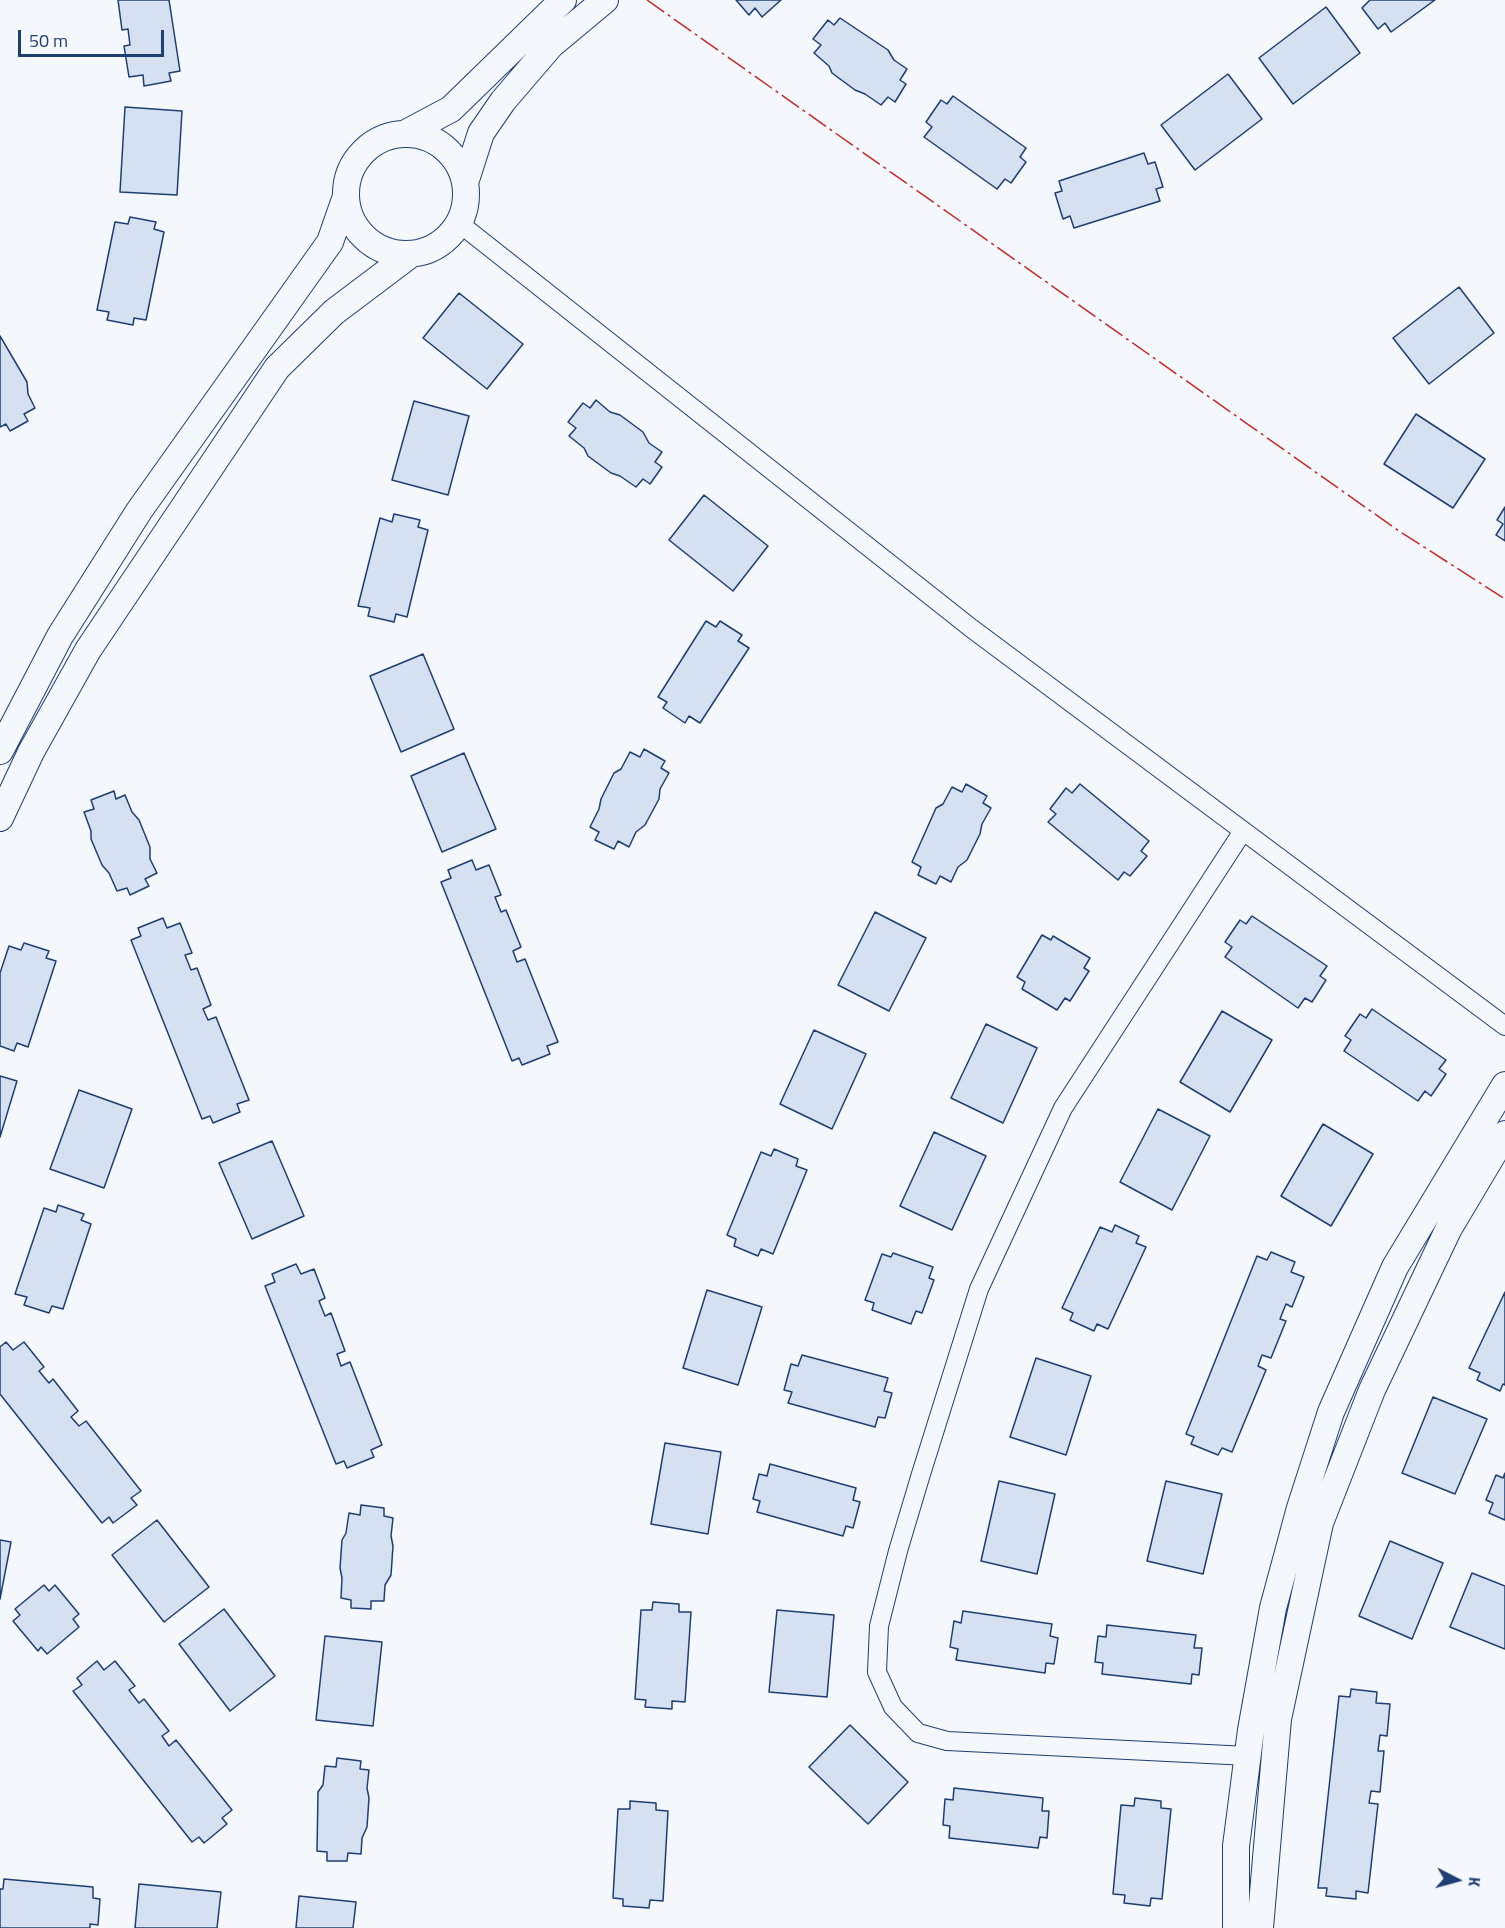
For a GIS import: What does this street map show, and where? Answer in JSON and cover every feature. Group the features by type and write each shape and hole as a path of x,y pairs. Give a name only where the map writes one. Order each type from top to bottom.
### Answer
{"street":[{"path":"406,133 451,109 563,0"},
{"path":"345,199 350,218 360,234 375,246 392,253 411,254 430,249 446,239 459,223 465,203 465,183 481,133 503,101 551,45 605,0"},
{"path":"0,751 60,636 133,521 330,242 345,199 347,180 354,162 368,146 386,136 406,133 427,137 445,148 458,163 465,183"},
{"path":"459,223 962,621 1505,1026"},
{"path":"0,818 31,752 88,650 277,368 334,312 411,254"},
{"path":"1243,831 1063,1108 979,1289 898,1551 879,1626 877,1672 893,1707 918,1733 947,1741 1248,1756"},
{"path":"1236,1928 1236,1846 1248,1756 1273,1608 1300,1508 1331,1412 1395,1267 1505,1085"},
{"path":"1260,1928 1278,1719 1320,1523 1372,1390 1449,1228 1505,1134"}],"building":[{"path":"118,0 169,0 180,71 169,73 171,81 144,86 143,75 129,77 124,46 130,45 128,29 122,30"},
{"path":"736,0 781,0 762,17 755,8 749,15"},
{"path":"1370,0 1435,0 1391,32 1385,23 1378,29 1362,8"},
{"path":"1326,7 1360,53 1293,104 1259,58"},
{"path":"840,18 888,50 894,60 907,69 900,80 906,84 895,102 888,97 881,105 855,90 832,73 829,66 814,53 821,45 813,39 828,20 834,25"},
{"path":"1228,74 1262,119 1195,170 1161,125"},
{"path":"953,96 1026,148 1020,157 1026,162 1011,183 1005,179 997,189 924,137 932,127 926,122 941,100 947,104"},
{"path":"125,107 182,111 177,195 120,192"},
{"path":"1144,153 1148,164 1155,162 1163,187 1156,189 1160,201 1074,228 1070,216 1063,219 1055,193 1062,191 1059,181"},
{"path":"130,217 156,222 154,229 164,232 146,320 134,318 133,325 107,320 109,312 97,310 115,222 128,224"},
{"path":"1459,287 1494,333 1429,384 1393,338"},
{"path":"459,293 523,344 487,389 423,338"},
{"path":"0,336 27,382 28,394 35,408 24,414 28,421 10,431 6,424 0,427"},
{"path":"596,400 610,412 620,415 643,432 649,443 662,452 655,462 662,467 650,484 643,479 636,487 611,473 588,456 584,448 569,436 576,428 568,422 583,403 590,408"},
{"path":"414,401 469,416 448,495 392,480"},
{"path":"1416,414 1485,459 1453,508 1384,464"},
{"path":"704,495 768,546 733,591 669,540"},
{"path":"1505,507 1505,541 1496,535 1503,524 1497,520"},
{"path":"394,514 420,520 418,527 428,530 407,617 396,614 394,622 368,616 370,608 358,606 380,518 392,522"},
{"path":"706,621 716,627 720,621 742,635 738,641 749,648 700,723 689,716 685,723 663,708 667,702 658,697"},
{"path":"423,654 454,729 401,752 370,676"},
{"path":"644,749 665,761 661,768 669,773 660,789 659,799 645,825 636,832 629,847 618,841 614,849 595,840 599,832 590,827 614,773 621,769 630,752 640,757"},
{"path":"464,753 496,829 442,852 411,776"},
{"path":"966,784 987,796 983,803 991,808 967,860 958,867 951,882 940,876 936,884 918,875 921,867 912,862 936,808 943,804 952,787 962,792"},
{"path":"1080,784 1149,841 1141,851 1147,856 1130,876 1124,872 1118,880 1048,822 1056,814 1050,809 1066,788 1072,793"},
{"path":"114,791 116,799 125,795 132,812 139,820 150,847 150,859 157,873 145,879 149,886 130,895 127,888 117,891 109,873 102,865 91,839 91,831 84,812 94,809 91,800"},
{"path":"472,860 476,870 489,865 501,895 495,897 501,912 506,910 521,947 513,951 517,962 525,959 558,1042 547,1046 550,1054 522,1065 519,1058 512,1061 441,882 451,878 448,870"},
{"path":"875,912 926,938 889,1011 838,985"},
{"path":"1252,916 1327,966 1320,976 1326,980 1312,1002 1305,998 1298,1008 1225,957 1232,947 1225,942 1240,920 1246,924"},
{"path":"163,918 167,928 180,923 192,953 185,955 191,970 197,968 211,1005 203,1009 208,1020 216,1017 249,1100 237,1104 240,1112 213,1123 210,1116 202,1119 131,940 141,936 138,928"},
{"path":"1042,935 1051,940 1053,936 1090,958 1084,968 1089,971 1070,1001 1065,998 1057,1010 1022,989 1025,982 1017,977"},
{"path":"24,943 49,951 46,958 56,961 28,1047 17,1043 14,1051 0,1046 0,973 9,946 21,950"},
{"path":"1372,1009 1446,1060 1439,1069 1446,1074 1431,1096 1425,1091 1418,1101 1344,1051 1351,1040 1345,1036 1360,1014 1366,1018"},
{"path":"1222,1011 1272,1040 1230,1112 1180,1082"},
{"path":"986,1024 1037,1048 1003,1123 951,1098"},
{"path":"814,1030 866,1054 832,1129 780,1104"},
{"path":"0,1076 17,1081 0,1137"},
{"path":"79,1090 132,1109 104,1188 50,1169"},
{"path":"1158,1109 1210,1136 1172,1210 1120,1182"},
{"path":"1323,1124 1373,1154 1331,1226 1281,1196"},
{"path":"934,1132 986,1156 952,1230 900,1206"},
{"path":"272,1141 304,1216 252,1239 219,1163"},
{"path":"774,1149 798,1159 796,1166 807,1170 773,1254 761,1249 758,1256 734,1246 736,1239 727,1235 761,1152 771,1156"},
{"path":"58,1205 84,1214 81,1220 91,1224 63,1309 52,1306 49,1313 24,1305 27,1297 15,1294 44,1208 56,1212"},
{"path":"1115,1225 1139,1236 1136,1243 1146,1247 1108,1329 1097,1324 1094,1331 1070,1320 1073,1313 1062,1308 1100,1227 1112,1232"},
{"path":"1271,1252 1295,1262 1291,1272 1304,1277 1292,1307 1286,1304 1280,1319 1286,1321 1271,1358 1262,1355 1258,1366 1266,1370 1232,1452 1222,1448 1218,1455 1191,1444 1194,1437 1186,1434 1257,1256 1267,1260"},
{"path":"893,1253 933,1267 929,1278 934,1280 922,1313 916,1311 911,1324 872,1310 874,1303 865,1300 882,1254 891,1257"},
{"path":"296,1264 301,1274 314,1269 325,1298 319,1301 325,1316 331,1313 345,1351 337,1354 341,1366 350,1362 382,1445 371,1450 374,1457 347,1468 344,1461 336,1464 265,1286 275,1282 272,1274"},
{"path":"707,1290 762,1307 738,1385 683,1368"},
{"path":"1505,1292 1505,1385 1503,1384 1500,1391 1477,1380 1480,1373 1469,1368"},
{"path":"6,1342 13,1350 24,1342 44,1367 39,1371 49,1383 53,1379 78,1411 71,1417 79,1426 86,1421 141,1491 131,1498 137,1505 113,1523 109,1517 102,1523 0,1394 0,1347"},
{"path":"802,1355 888,1378 884,1391 892,1393 885,1418 878,1417 875,1427 788,1403 792,1392 784,1390 791,1364 798,1366"},
{"path":"1036,1358 1091,1376 1066,1455 1010,1437"},
{"path":"1433,1397 1487,1419 1455,1494 1402,1473"},
{"path":"665,1443 721,1452 708,1534 651,1524"},
{"path":"770,1464 856,1488 853,1500 860,1502 853,1528 846,1526 843,1536 757,1512 760,1501 753,1499 759,1474 767,1476"},
{"path":"1505,1473 1505,1520 1489,1513 1493,1503 1486,1500 1496,1475 1503,1478"},
{"path":"999,1481 1055,1494 1037,1574 981,1561"},
{"path":"1166,1481 1222,1494 1203,1574 1147,1561"},
{"path":"361,1505 384,1508 384,1516 393,1518 391,1575 385,1585 384,1601 371,1601 371,1609 351,1608 351,1600 341,1598 342,1540 346,1533 349,1513 360,1515"},
{"path":"157,1520 209,1587 164,1622 112,1555"},
{"path":"0,1540 11,1542 0,1599"},
{"path":"1390,1541 1443,1563 1412,1639 1359,1616"},
{"path":"1472,1573 1505,1586 1505,1649 1450,1627"},
{"path":"44,1585 49,1591 55,1585 79,1614 73,1619 79,1627 47,1654 41,1647 38,1651 13,1621 20,1615 15,1609"},
{"path":"653,1602 679,1604 679,1612 691,1612 685,1702 672,1701 672,1709 645,1707 646,1700 635,1699 641,1610 652,1610"},
{"path":"224,1609 275,1676 230,1711 179,1644"},
{"path":"777,1610 834,1615 827,1697 769,1692"},
{"path":"963,1611 1052,1624 1050,1636 1058,1638 1054,1664 1046,1663 1045,1673 956,1660 958,1649 950,1647 954,1621 961,1623"},
{"path":"1107,1625 1196,1635 1194,1648 1202,1648 1199,1675 1192,1674 1191,1684 1102,1674 1103,1663 1095,1662 1098,1636 1106,1637"},
{"path":"325,1636 382,1642 373,1726 316,1720"},
{"path":"97,1661 104,1670 115,1661 135,1686 129,1690 139,1703 144,1699 169,1731 162,1736 169,1746 176,1740 232,1810 222,1818 227,1824 204,1843 199,1837 192,1842 73,1691 82,1685 77,1678"},
{"path":"1351,1689 1377,1692 1376,1703 1390,1704 1387,1736 1380,1735 1378,1751 1384,1751 1380,1792 1371,1791 1369,1803 1378,1804 1368,1893 1356,1891 1356,1899 1326,1896 1327,1888 1318,1888 1339,1696 1350,1697"},
{"path":"850,1725 908,1782 868,1824 809,1767"},
{"path":"337,1758 361,1761 360,1769 369,1770 367,1827 362,1838 361,1854 348,1853 347,1861 327,1861 327,1852 317,1851 318,1792 323,1785 325,1766 336,1767"},
{"path":"954,1788 1043,1798 1042,1811 1049,1811 1047,1838 1040,1837 1038,1848 949,1838 950,1826 943,1825 945,1799 953,1800"},
{"path":"1135,1798 1161,1801 1161,1808 1171,1809 1162,1899 1151,1898 1150,1906 1124,1903 1125,1895 1113,1894 1121,1805 1134,1806"},
{"path":"630,1801 656,1803 656,1810 668,1811 663,1901 650,1900 649,1908 623,1906 623,1899 613,1898 618,1809 630,1809"},
{"path":"4,1879 93,1887 93,1898 100,1899 98,1925 90,1924 90,1928 0,1928 0,1889 3,1889"},
{"path":"139,1884 221,1892 217,1928 135,1928"},
{"path":"299,1896 356,1902 353,1928 296,1928"}],"power":[{"path":"647,0 1399,531 1505,599"}]}
